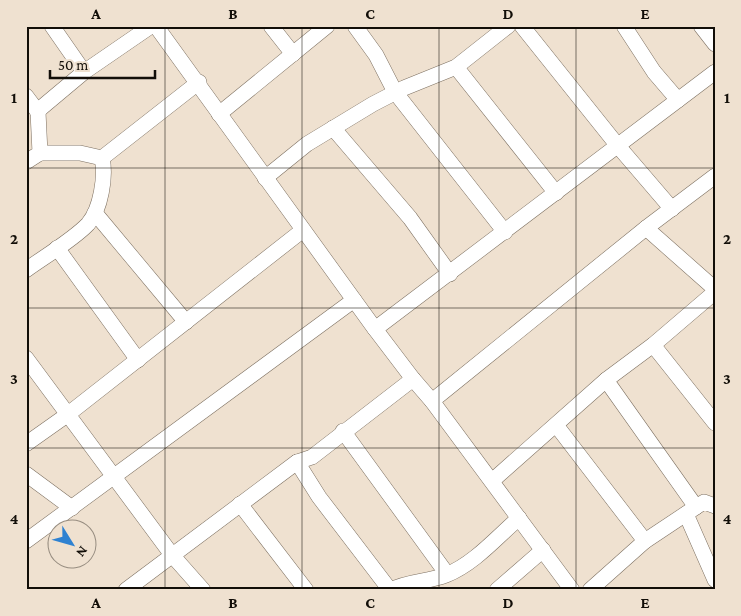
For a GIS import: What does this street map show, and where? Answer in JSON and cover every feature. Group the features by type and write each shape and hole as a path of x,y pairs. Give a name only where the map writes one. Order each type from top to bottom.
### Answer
{"street":[{"path":"52,26 84,72"},
{"path":"38,112 84,72 151,26"},
{"path":"156,26 199,82 265,178 375,329 432,401 572,590"},
{"path":"271,26 292,54"},
{"path":"220,114 327,26"},
{"path":"356,26 376,55 395,92 504,232"},
{"path":"265,178 307,144 333,128 395,92 456,67 508,26"},
{"path":"522,26 618,146 672,209"},
{"path":"624,26 654,72 678,100"},
{"path":"701,26 715,44"},
{"path":"456,67 556,193"},
{"path":"375,329 715,72"},
{"path":"102,158 199,82"},
{"path":"26,96 38,112 40,153"},
{"path":"333,128 410,218 450,274"},
{"path":"26,162 40,153 80,153 102,158"},
{"path":"26,270 88,224 95,213 103,175 102,158"},
{"path":"432,401 646,228 715,176"},
{"path":"95,213 186,322"},
{"path":"492,482 606,380 653,345 715,290 646,228"},
{"path":"26,444 67,415 303,230"},
{"path":"56,248 138,360"},
{"path":"26,541 354,300"},
{"path":"653,345 715,423"},
{"path":"26,358 172,555 203,590"},
{"path":"126,590 297,462 312,457 343,431 413,379"},
{"path":"606,380 691,510 715,580"},
{"path":"556,425 644,541"},
{"path":"343,431 447,574"},
{"path":"297,462 319,497 390,590 447,574 473,558 519,518"},
{"path":"26,474 72,508"},
{"path":"590,590 644,541 704,502 715,506"},
{"path":"240,504 306,590"},
{"path":"497,590 543,550"}]}
